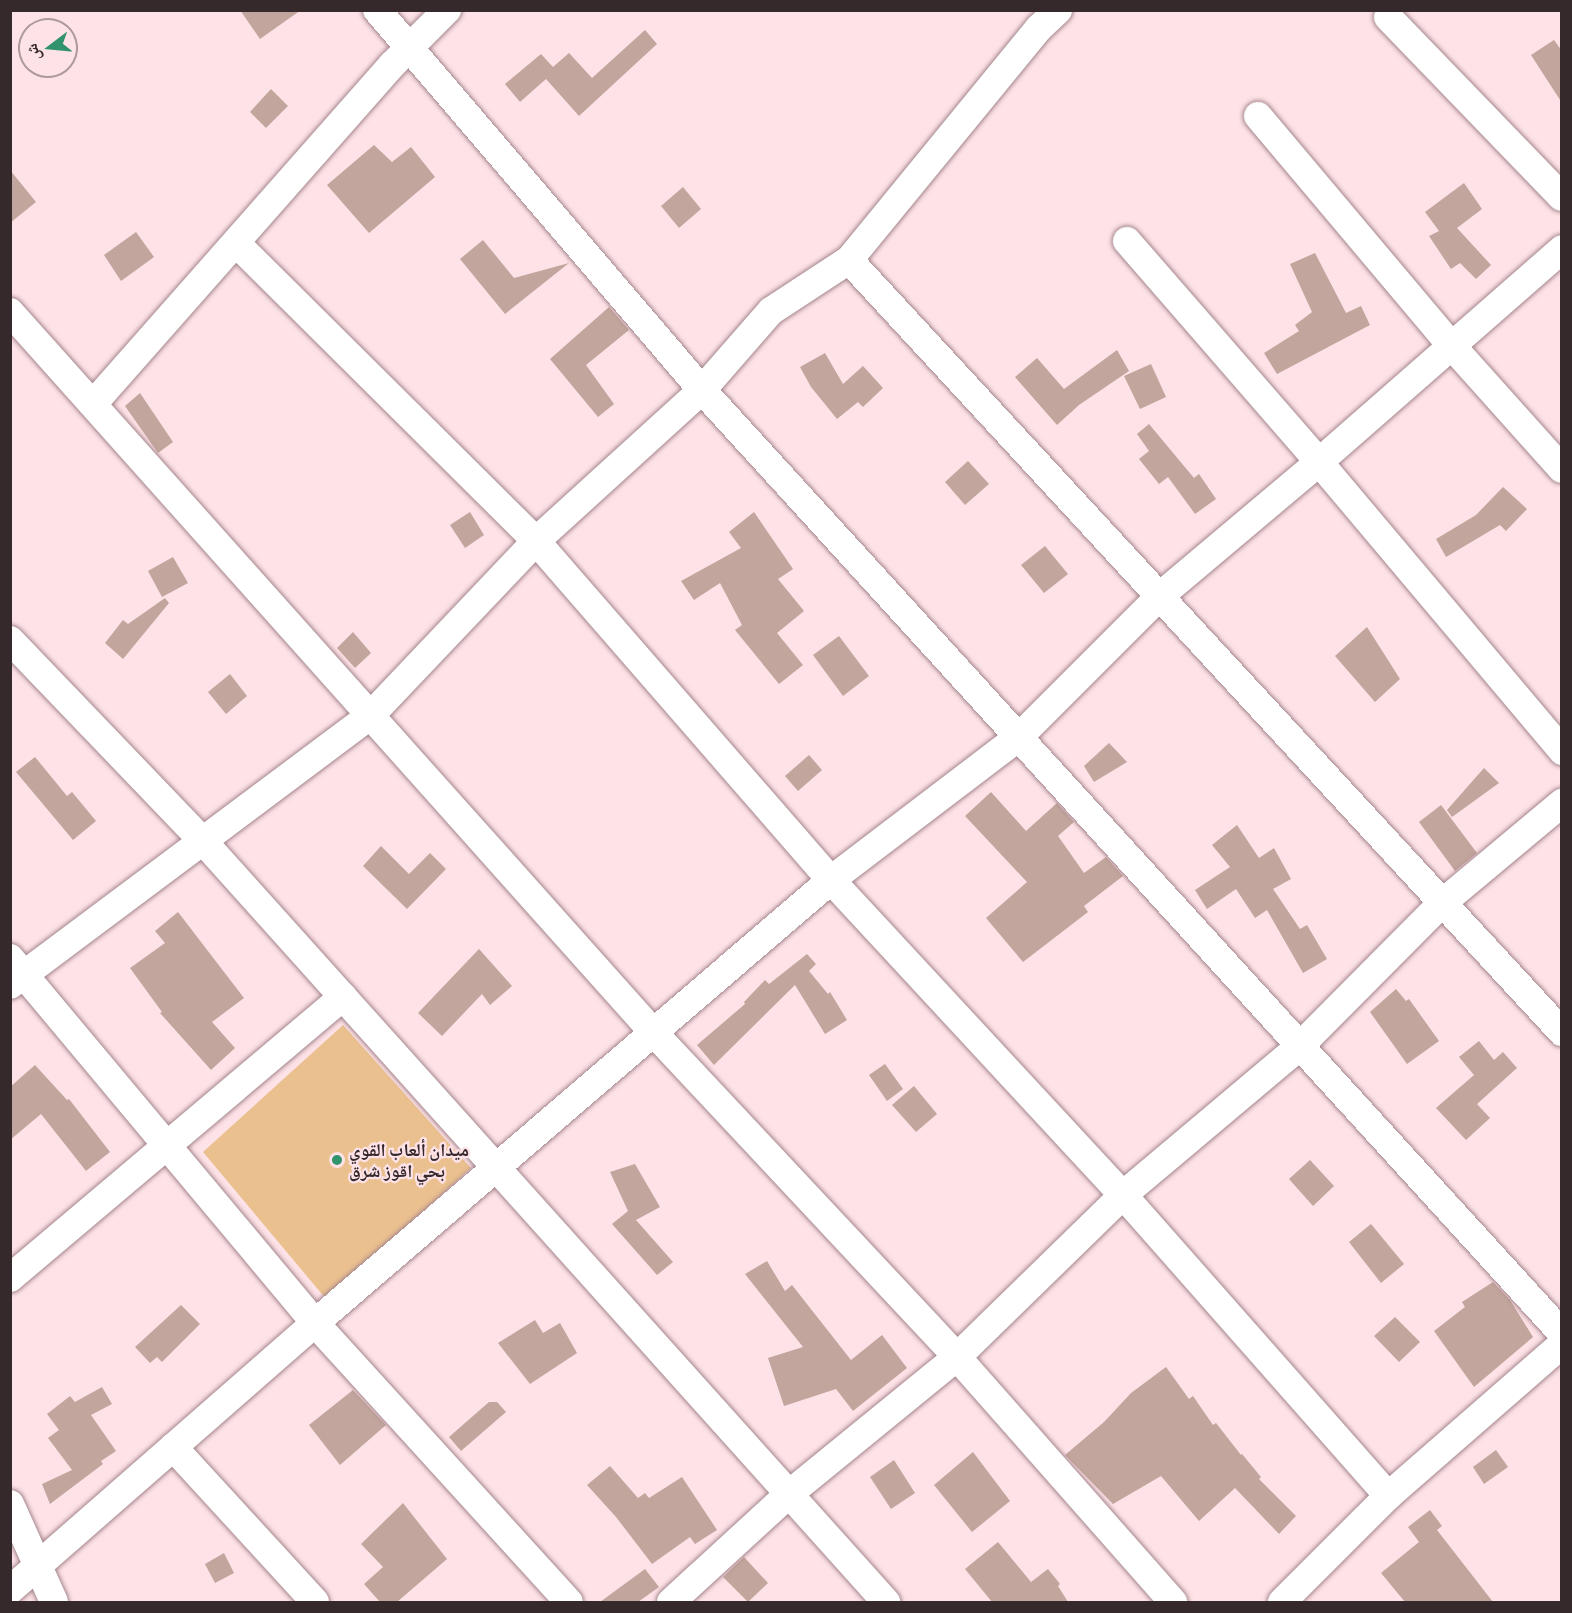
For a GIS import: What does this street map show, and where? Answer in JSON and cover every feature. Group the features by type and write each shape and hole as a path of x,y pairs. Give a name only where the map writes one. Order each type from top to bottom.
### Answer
{"street":[{"path":"377,10 702,390 1562,1333"},
{"path":"93,404 410,47 447,10"},
{"path":"570,1602 315,1323 168,1146 15,973 203,841 371,715 536,541 702,390 771,311 849,260 1039,28 1058,10"},
{"path":"1388,17 1562,197"},
{"path":"1258,116 1451,345 1562,469"},
{"path":"1127,241 1319,462 1562,751"},
{"path":"236,243 536,541 831,880 1123,1195 1388,1496"},
{"path":"10,1590 315,1323 831,880 1018,737 1160,596 1319,462 1562,249"},
{"path":"849,260 1441,904 1562,1032"},
{"path":"15,329 93,404 654,1033 957,1357 1173,1602"},
{"path":"10,640 203,841 886,1602"},
{"path":"671,1602 789,1494 957,1357 1123,1195 1300,1046 1441,904 1562,803"},
{"path":"10,1278 343,997"},
{"path":"1282,1602 1388,1496 1562,1344"},
{"path":"173,1447 315,1602"},
{"path":"10,1504 54,1602"}],"shaded area":[{"name":"ميدان ألعاب القوي بحي اقوز شرق","path":"343,1025 471,1168 326,1299 203,1152"}],"building":[{"path":"240,10 301,10 260,39"},
{"path":"645,30 657,44 579,116 546,79 520,102 505,84 541,54 553,67 569,53 592,78"},
{"path":"1554,40 1562,51 1562,103 1531,55"},
{"path":"271,89 288,106 266,128 250,112"},
{"path":"374,145 392,162 411,147 435,177 369,233 327,185"},
{"path":"10,170 36,202 10,223"},
{"path":"1464,183 1482,209 1457,228 1491,265 1476,279 1460,263 1451,269 1429,236 1439,231 1425,212"},
{"path":"683,187 701,209 679,228 661,206"},
{"path":"136,232 154,257 121,281 104,255"},
{"path":"483,240 514,278 569,263 505,314 460,259"},
{"path":"1315,253 1346,313 1361,306 1370,325 1277,374 1264,353 1299,331 1295,325 1312,312 1290,264"},
{"path":"609,307 629,330 586,365 614,404 598,417 550,359"},
{"path":"1117,350 1129,371 1079,405 1057,425 1015,377 1037,358 1064,389"},
{"path":"825,353 843,384 863,366 883,388 863,407 858,402 837,419 811,387 800,367"},
{"path":"1151,364 1166,397 1140,409 1124,376"},
{"path":"140,393 173,442 158,453 125,406"},
{"path":"1149,424 1194,478 1199,474 1216,499 1195,514 1168,477 1159,484 1139,459 1149,451 1137,434"},
{"path":"968,461 989,484 965,505 945,482"},
{"path":"1503,487 1527,509 1506,531 1500,525 1446,557 1436,539 1476,515"},
{"path":"470,512 484,535 465,548 450,525"},
{"path":"754,512 793,569 778,579 804,611 777,633 803,665 779,684 735,630 742,625 720,583 694,600 681,581 741,548 729,532"},
{"path":"1045,546 1068,574 1044,593 1021,565"},
{"path":"173,557 188,583 162,597 148,571"},
{"path":"165,598 169,603 123,659 105,643 123,620 128,624"},
{"path":"1367,627 1400,679 1375,702 1335,656"},
{"path":"353,632 371,653 355,668 337,648"},
{"path":"839,636 869,676 843,696 813,655"},
{"path":"230,674 247,696 226,714 208,692"},
{"path":"1109,743 1127,762 1094,782 1084,766"},
{"path":"809,755 822,770 798,791 785,776"},
{"path":"35,757 67,796 72,792 96,821 73,840 16,772"},
{"path":"1484,768 1499,783 1452,817 1447,810"},
{"path":"991,792 1026,831 1057,803 1074,822 1058,836 1084,873 1106,857 1123,876 1084,906 1088,912 1023,962 986,918 1027,882 965,816"},
{"path":"1441,805 1477,853 1455,871 1419,822"},
{"path":"1237,825 1259,858 1274,848 1291,879 1273,889 1300,929 1307,925 1327,959 1303,973 1267,910 1255,918 1236,889 1207,909 1195,890 1230,867 1212,845"},
{"path":"381,846 409,874 430,853 446,869 407,909 363,866"},
{"path":"178,912 244,998 212,1022 235,1048 211,1070 160,1013 162,1012 130,968 165,943 155,931"},
{"path":"479,949 512,986 490,1005 482,994 442,1036 418,1013"},
{"path":"807,954 816,964 809,971 828,994 830,992 847,1020 825,1034 795,985 714,1065 697,1045 745,1004 744,1002 765,980 769,984"},
{"path":"1396,989 1406,1001 1409,999 1439,1041 1407,1064 1370,1012"},
{"path":"1479,1041 1494,1060 1503,1052 1517,1068 1477,1104 1490,1118 1466,1140 1436,1108 1474,1075 1459,1057"},
{"path":"885,1064 903,1089 887,1101 869,1075"},
{"path":"35,1065 67,1100 69,1099 110,1152 86,1171 41,1114 10,1140 10,1087"},
{"path":"914,1086 937,1114 916,1132 892,1105"},
{"path":"1310,1160 1334,1186 1313,1206 1289,1179"},
{"path":"635,1164 660,1207 636,1220 673,1262 657,1275 612,1224 628,1211 610,1172"},
{"path":"1371,1224 1404,1264 1381,1283 1349,1242"},
{"path":"767,1261 785,1291 792,1285 851,1360 882,1335 907,1368 853,1411 836,1389 784,1406 768,1358 803,1347 745,1274"},
{"path":"1493,1282 1510,1300 1533,1337 1474,1387 1434,1331 1465,1307 1462,1302"},
{"path":"181,1305 200,1324 162,1362 157,1357 150,1363 135,1347"},
{"path":"1395,1317 1420,1342 1399,1362 1374,1336"},
{"path":"535,1320 543,1333 560,1323 577,1353 530,1384 498,1343"},
{"path":"1166,1367 1189,1399 1193,1396 1213,1425 1216,1423 1261,1477 1259,1479 1296,1516 1279,1534 1235,1488 1199,1521 1161,1476 1113,1504 1065,1455 1104,1422 1131,1393"},
{"path":"102,1387 112,1404 91,1415 116,1451 101,1461 103,1464 50,1504 42,1484 72,1470 48,1438 59,1430 47,1414 70,1396 75,1402"},
{"path":"353,1390 386,1425 340,1465 309,1425"},
{"path":"489,1402 497,1402 506,1412 461,1451 449,1437"},
{"path":"1496,1450 1508,1467 1484,1484 1473,1467"},
{"path":"973,1452 1010,1501 972,1532 934,1485"},
{"path":"894,1460 915,1493 891,1509 870,1477"},
{"path":"610,1466 638,1498 645,1493 649,1498 682,1477 717,1530 695,1544 690,1537 652,1564 616,1517 587,1485"},
{"path":"403,1503 447,1559 397,1602 380,1602 364,1584 383,1567 361,1544"},
{"path":"1430,1510 1442,1526 1437,1530 1493,1602 1405,1602 1381,1573 1419,1542 1408,1527"},
{"path":"998,1542 1031,1582 1048,1569 1060,1584 1058,1586 1068,1602 992,1602 965,1569"},
{"path":"224,1553 234,1573 215,1583 205,1564"},
{"path":"744,1557 768,1583 748,1602 723,1577"},
{"path":"645,1569 659,1587 638,1602 600,1602"}],"place":[{"name":"ميدان ألعاب القوي بحي اقوز شرق","path":"337,1160"}]}
